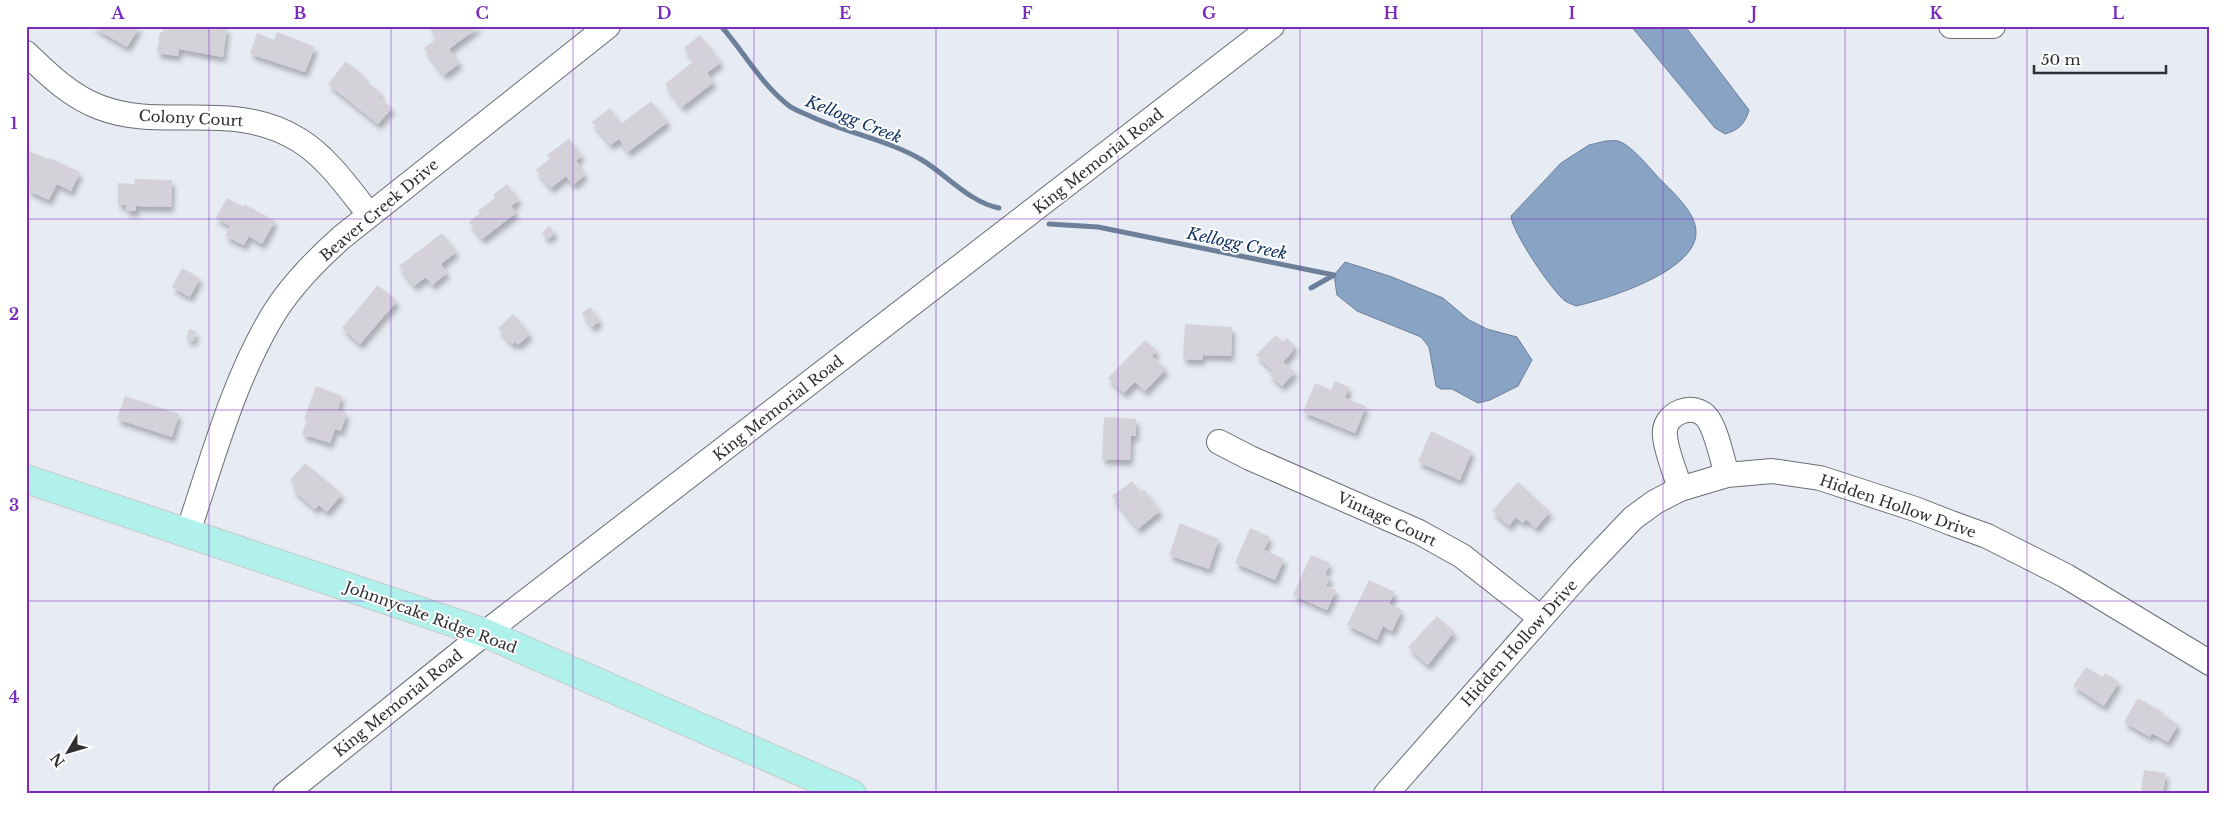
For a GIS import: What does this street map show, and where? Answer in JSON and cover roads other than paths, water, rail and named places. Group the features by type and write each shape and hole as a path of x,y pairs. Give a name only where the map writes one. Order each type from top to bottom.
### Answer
{"main road":[{"name":"Johnnycake Ridge Road","path":"26,479 485,633 852,794"}],"street":[{"name":"Beaver Creek Drive","path":"188,532 240,382 271,319 290,291 319,257 369,214 608,26"},
{"name":"King Memorial Road","path":"285,794 485,633 1272,26"},
{"path":"1951,26 1993,26"},
{"name":"Colony Court","path":"26,52 51,77 79,98 100,108 122,114 239,118 263,123 283,131 300,140 321,157 341,177 369,214"},
{"path":"1680,489 1664,436 1668,422 1677,413 1682,411 1700,412 1709,420 1727,475"},
{"name":"Vintage Court","path":"1219,442 1250,458 1419,532 1462,556 1541,618"},
{"name":"Hidden Hollow Drive","path":"1386,794 1541,618 1633,518 1655,502 1680,489 1727,475 1772,471 1820,478 1987,536 2066,576 2210,663"}],"water":[{"path":"1631,26 1685,26 1749,110 1741,126 1725,134 1715,128"},
{"path":"1606,141 1623,143 1639,156 1687,209 1692,216 1696,232 1692,246 1682,259 1667,271 1628,290 1576,306 1565,301 1542,274 1518,235 1511,216 1561,163 1589,145"},
{"path":"1345,262 1392,277 1443,298 1469,320 1487,329 1517,337 1532,360 1518,386 1490,400 1478,403 1452,389 1441,389 1436,386 1429,347 1421,337 1357,311 1337,295 1334,275"}],"waterway":[{"name":"Kellogg Creek","path":"721,26 761,78 790,107 825,123 909,153 931,166 968,194 988,205 999,208"},
{"name":"Kellogg Creek","path":"1049,224 1098,227 1334,275 1311,288"}]}
